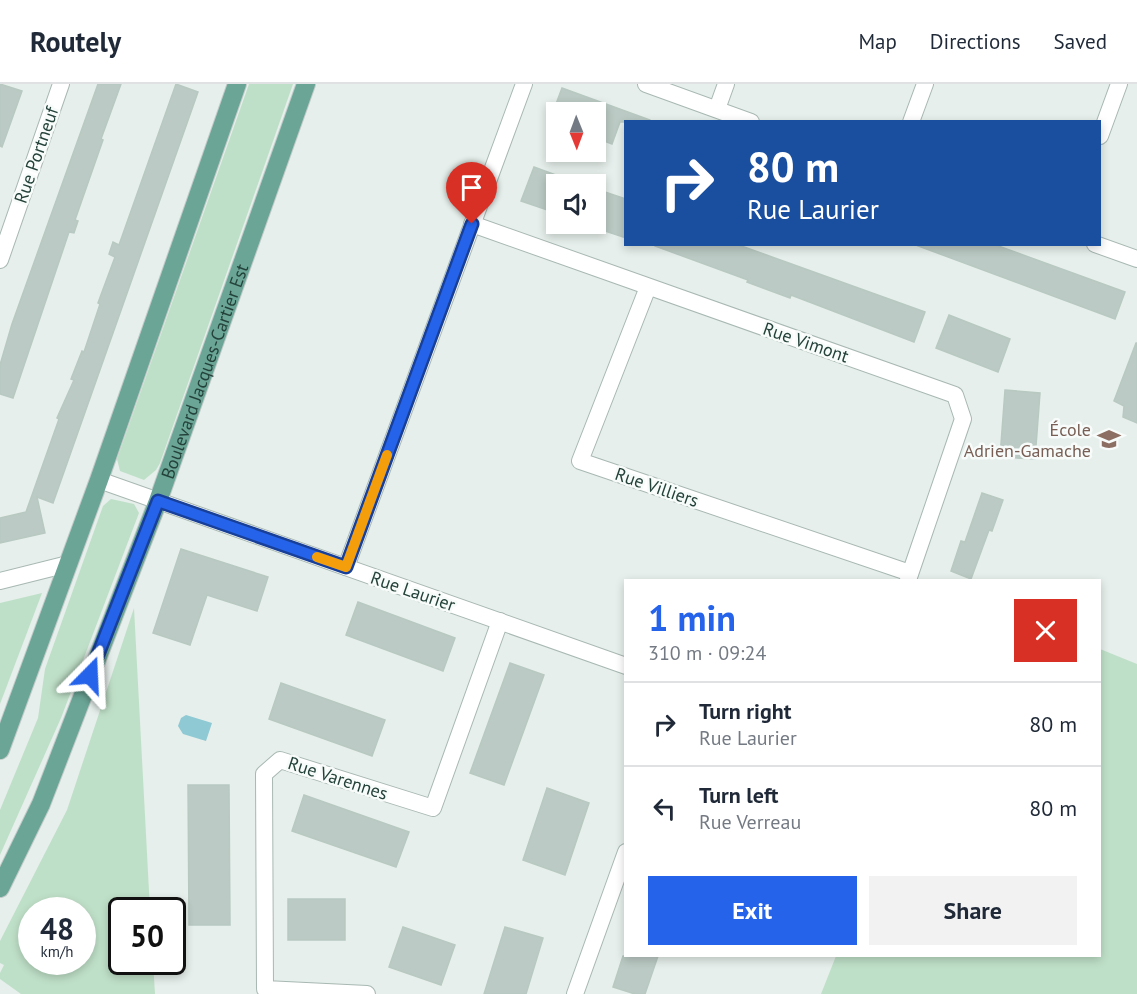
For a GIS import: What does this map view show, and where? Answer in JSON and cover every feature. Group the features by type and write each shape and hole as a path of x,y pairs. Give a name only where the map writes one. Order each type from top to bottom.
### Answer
{"main road":[{"path":"0,750 99,480 237,84"},
{"name":"Boulevard Jacques-Cartier Est","path":"0,888 41,804 158,501 306,84"}],"street":[{"name":"Rue Portneuf","path":"0,260 61,84"},
{"path":"346,567 524,84"},
{"path":"646,84 745,120"},
{"path":"717,110 726,84"},
{"path":"912,120 925,84"},
{"path":"1101,133 1119,84"},
{"name":"Rue Vimont","path":"472,224 955,395 963,419 909,577"},
{"path":"1100,246 1137,260"},
{"name":"Rue Villiers","path":"648,286 580,461 909,577"},
{"name":"Rue Laurier","path":"99,480 624,665"},
{"path":"0,582 68,564"},
{"name":"Rue Varennes","path":"367,994 265,990 264,774 280,760 433,808 500,621"},
{"path":"575,994 624,858"}],"green space":[{"path":"249,84 293,84 160,463 156,470 144,480 120,471 117,459"},
{"path":"111,499 134,504 139,513 61,718 0,855 0,810 38,718 45,669 103,506"},
{"path":"42,593 0,704 0,603"},
{"path":"134,608 149,897 108,897 108,975 154,975 155,994 21,994 0,979 4,965 0,963 0,941 18,906 18,975 96,975 96,897 23,897 67,810"},
{"path":"1101,649 1137,664 1137,994 821,994 836,957 1101,957"}],"water":[{"path":"186,715 212,723 206,741 183,734 178,726 181,718"}],"building":[{"path":"0,84 22,91 2,147 0,146"},
{"path":"98,84 121,84 75,220 78,221 74,233 69,232 13,398 0,394 0,365 12,324"},
{"path":"176,84 198,92 53,503 37,497 45,533 0,543 0,518 26,512 59,419 57,418 74,380 71,379 82,351 84,352 100,304 98,303 115,257 109,254 113,242 119,245"},
{"path":"562,88 600,102 557,102"},
{"path":"606,104 650,120 620,122 612,144 606,142"},
{"path":"534,167 553,174 546,174 546,210 521,201"},
{"path":"606,192 624,198 624,237 606,231"},
{"path":"655,246 742,246 925,312 914,342 791,295 790,298 747,282 748,280"},
{"path":"918,246 998,246 1125,292 1115,319"},
{"path":"949,315 1010,339 998,372 936,348"},
{"name":"École Adrien-Gamache","path":"1136,343 1137,423 1123,417 1124,406 1114,401"},
{"path":"1005,390 1040,393 1035,459 1000,457"},
{"path":"982,493 1003,500 971,579 951,571 961,541 965,542"},
{"path":"181,549 268,577 257,611 207,595 190,645 153,633"},
{"path":"358,602 455,638 443,671 346,635"},
{"path":"510,663 544,675 504,785 470,773"},
{"path":"281,683 385,720 372,756 269,719"},
{"path":"188,785 229,785 230,925 189,925"},
{"path":"547,788 589,803 565,875 523,860"},
{"path":"304,795 409,832 396,867 292,831"},
{"path":"288,899 345,899 345,940 288,940"},
{"path":"403,927 455,945 441,985 389,967"},
{"path":"505,927 543,938 526,994 484,994"},
{"path":"623,956 658,957 645,994 635,994 613,987"}],"slow traffic":[{"path":"317,557 346,567 387,455"}],"place":[{"name":"École Adrien-Gamache","path":"1109,439"}],"route":[{"path":"90,675 158,501 346,567 472,224"}]}
